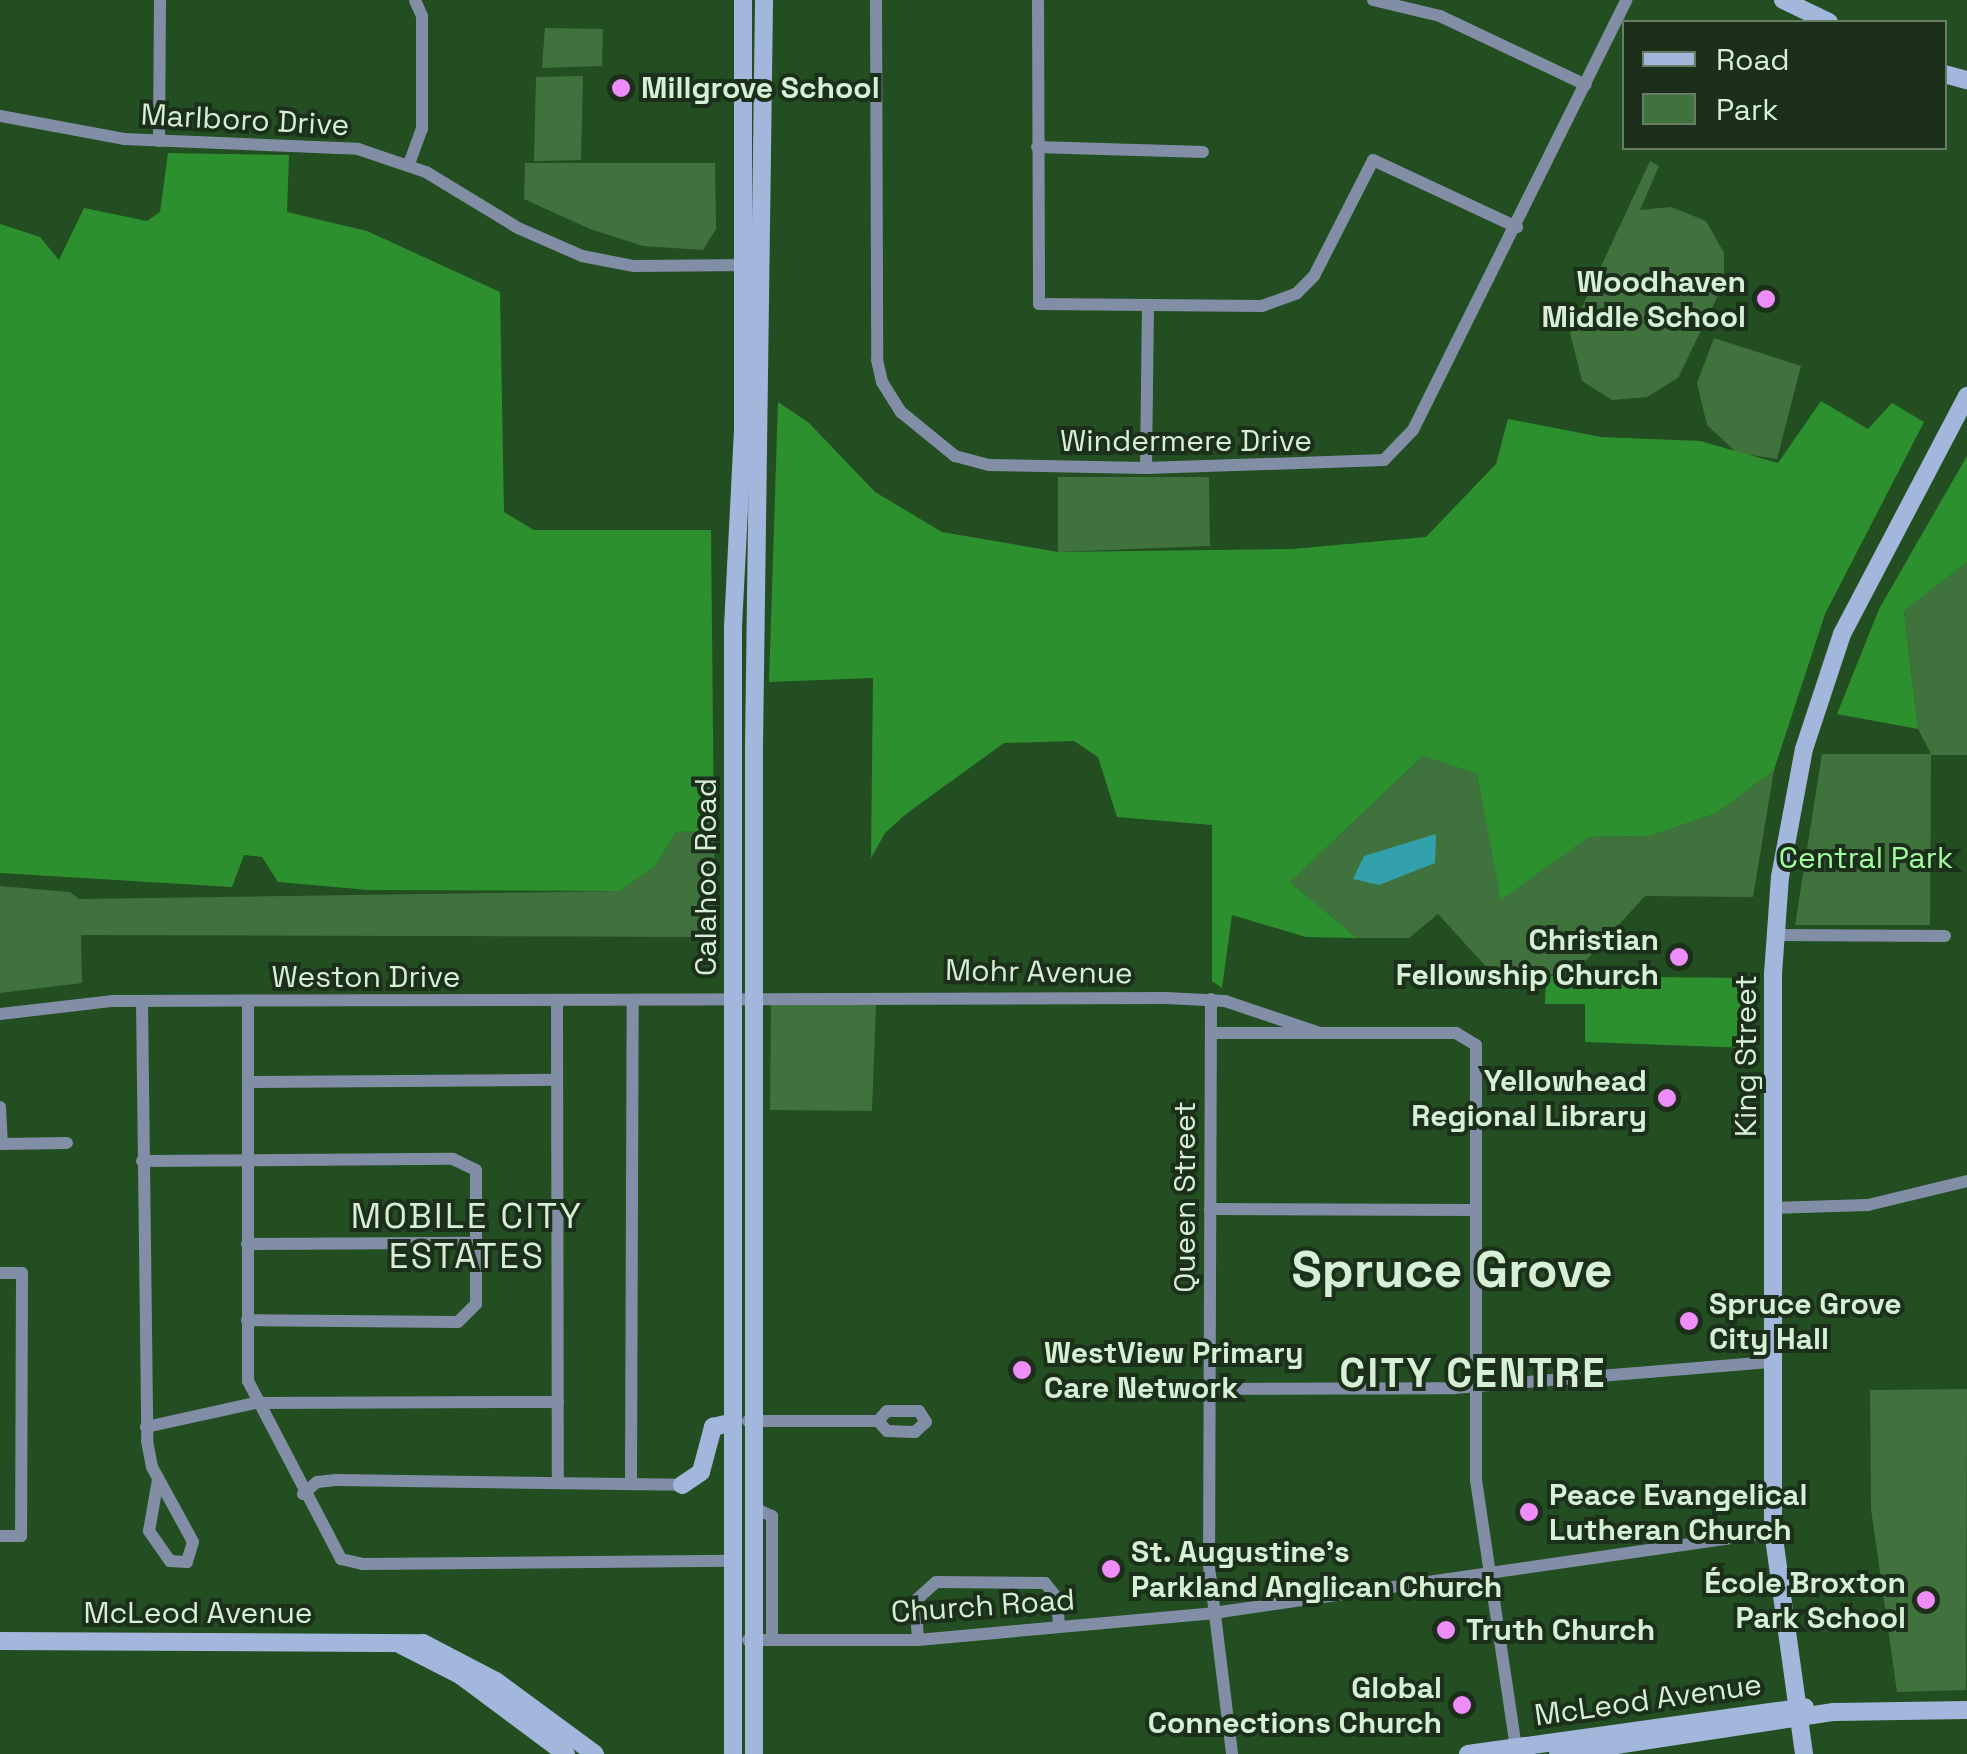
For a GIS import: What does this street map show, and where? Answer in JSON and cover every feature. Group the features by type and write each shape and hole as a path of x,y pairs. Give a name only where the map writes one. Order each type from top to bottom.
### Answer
{"main road":[{"name":"Calahoo Road","path":"733,1754 734,998 743,0"},
{"name":"Calahoo Road","path":"754,1754 763,1639 754,1508 754,997 764,0"},
{"path":"1793,2 1825,20"},
{"name":"King Street","path":"1804,1754 1774,1532 1774,934 1793,798 1832,662 1882,550 1967,396"},
{"path":"682,1484 701,1472 713,1426 733,1422"},
{"name":"McLeod Avenue","path":"0,1641 423,1643 466,1662 595,1754"},
{"name":"McLeod Avenue","path":"396,1643 460,1675 566,1754"},
{"name":"McLeod Avenue","path":"1468,1754 1798,1714 1967,1710"},
{"name":"McLeod Avenue","path":"1558,1754 1798,1714"}],"street":[{"path":"159,141 160,0"},
{"path":"409,164 422,130 422,16 415,0"},
{"name":"Windermere Drive","path":"876,0 877,360 882,382 902,412 955,456 989,465 1146,468 1357,466 1384,460 1413,430 1517,227 1626,0"},
{"path":"1038,0 1038,304 1262,306 1297,293 1314,276 1373,160 1517,227"},
{"path":"1373,0 1440,16 1586,85"},
{"name":"Marlboro Drive","path":"0,116 90,136 330,144 409,164 582,256 634,266 764,264"},
{"path":"1037,147 1202,152"},
{"path":"1146,468 1148,307"},
{"path":"1774,934 1945,936"},
{"name":"Mohr Avenue","path":"734,998 884,995 1212,999 1317,1032"},
{"name":"Weston Drive","path":"0,1014 51,1003 633,1002 734,998"},
{"name":"Queen Street","path":"1212,999 1209,1389 1213,1613 1232,1754"},
{"path":"142,1002 146,1428 158,1480 193,1542 187,1562 170,1561 149,1531 158,1480"},
{"path":"248,1002 248,1381 302,1494 341,1558 362,1564 731,1561"},
{"path":"557,1002 558,1480"},
{"path":"631,1482 633,1002"},
{"name":"Mohr Avenue","path":"1211,1033 1456,1034 1476,1044 1476,1210"},
{"path":"249,1082 557,1080"},
{"path":"0,1106 1,1144 67,1143"},
{"path":"142,1161 453,1158 476,1170 476,1304 458,1322 247,1320"},
{"path":"1773,1208 1868,1206 1967,1182"},
{"path":"1210,1209 1476,1210 1476,1480 1516,1750"},
{"path":"247,1244 474,1243"},
{"path":"0,1273 22,1274 21,1536 0,1536"},
{"path":"1209,1389 1476,1386 1773,1362"},
{"path":"146,1428 256,1403 558,1402"},
{"path":"733,1422 878,1420"},
{"path":"302,1494 316,1482 336,1480 682,1484"},
{"name":"Church Road","path":"731,1644 763,1639 918,1640 1213,1613 1774,1532"},
{"path":"918,1640 916,1601 936,1582 1044,1583 1056,1598 1059,1626"}],"green space":[{"path":"545,28 603,29 602,66 542,68"},
{"path":"583,76 581,160 534,161 536,77"},
{"path":"168,153 289,155 287,212 367,231 500,292 504,512 534,530 711,530 714,831 676,832 656,865 620,891 369,890 278,882 262,857 244,855 232,887 0,873 0,224 40,237 59,260 84,208 147,221 160,212"},
{"path":"1650,161 1659,166 1640,210 1671,207 1706,221 1724,253 1724,283 1678,378 1647,397 1612,400 1582,381 1570,333"},
{"path":"525,163 715,163 716,229 703,250 643,246 590,229 524,199"},
{"path":"1714,338 1801,366 1777,459 1737,453 1707,425 1697,383"},
{"path":"1821,401 1868,429 1892,403 1924,422 1825,614 1774,770 1717,813 1650,836 1589,837 1501,900 1477,774 1423,756 1290,882 1357,938 1306,937 1232,915 1222,988 1212,981 1212,825 1117,817 1098,757 1074,741 1004,743 906,814 885,833 871,858 873,678 769,682 778,402 809,423 875,492 942,532 1058,552 1292,549 1426,537 1496,464 1508,419 1601,437 1700,441 1778,463"},
{"path":"1967,456 1967,562 1904,611 1918,729 1837,714 1879,609"},
{"path":"1058,477 1209,477 1210,546 1058,552"},
{"name":"Central Park","path":"1967,562 1967,755 1931,755 1930,925 1795,925 1822,754 1931,754 1918,729 1904,611"},
{"path":"1423,756 1477,774 1502,899 1589,837 1650,836 1717,813 1774,770 1753,897 1645,896 1572,976 1490,971 1438,914 1409,938 1357,938 1290,882"},
{"path":"714,831 715,937 81,935 82,983 0,993 0,886 70,892 79,899 620,891 656,865 676,832"},
{"path":"1546,976 1749,978 1749,1048 1585,1042 1585,1004 1545,1004"},
{"path":"771,1005 876,1005 872,1111 770,1110"},
{"name":"École Broxton Park School","path":"1967,1389 1966,1690 1897,1692 1871,1509 1870,1390"}],"water":[{"path":"1436,834 1435,863 1379,885 1353,879 1364,856"}],"place":[{"name":"Millgrove School","path":"621,88"},
{"name":"Woodhaven Middle School","path":"1766,299"},
{"name":"Christian Fellowship Church","path":"1679,957"},
{"name":"Yellowhead Regional Library","path":"1667,1098"},
{"name":"Spruce Grove City Hall","path":"1689,1321"},
{"name":"WestView Primary Care Network","path":"1022,1370"},
{"name":"Peace Evangelical Lutheran Church","path":"1529,1512"},
{"name":"St. Augustine’s Parkland Anglican Church","path":"1111,1569"},
{"name":"École Broxton Park School","path":"1926,1600"},
{"name":"Truth Church","path":"1446,1630"},
{"name":"Global Connections Church","path":"1462,1705"}],"district":[{"name":"MOBILE CITY ESTATES","path":"467,1236"},
{"name":"Spruce Grove","path":"1452,1271"},
{"name":"CITY CENTRE","path":"1473,1374"}]}
